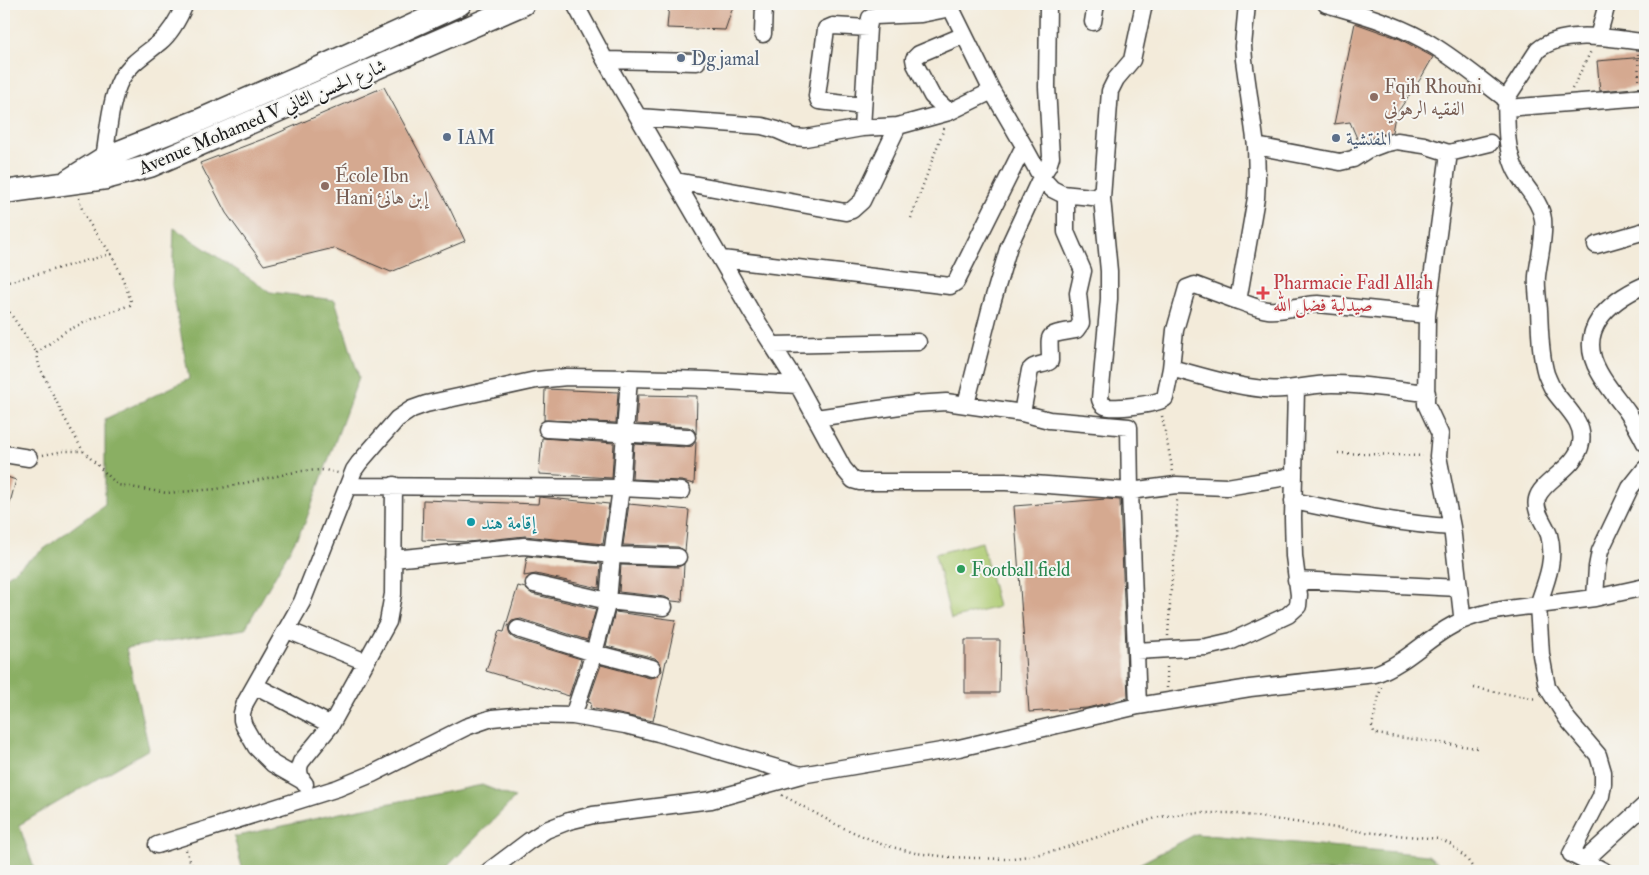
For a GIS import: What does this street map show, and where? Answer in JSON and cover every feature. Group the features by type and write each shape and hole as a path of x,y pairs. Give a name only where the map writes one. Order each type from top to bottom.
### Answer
{"main road":[{"name":"Avenue Mohamed V شارع الحسن الثاني","path":"70,182 105,168 198,121 460,4"},
{"name":"Avenue Mohamed V شارع الحسن الثاني","path":"105,168 150,166 524,4"},
{"path":"4,192 41,188 70,182"}],"street":[{"path":"105,168 112,109 121,79 131,67 172,29 180,16 184,4"},
{"path":"575,4 605,60 752,313 798,385 843,468 853,480 860,482 1006,482 1130,491 1176,485 1227,487 1293,476"},
{"path":"763,34 764,4"},
{"path":"966,404 1009,246 1048,166 1052,151 1047,86 1048,4"},
{"path":"1093,22 1096,4"},
{"path":"1144,4 1132,60 1116,79 1110,91 1102,198 1109,271 1109,299 1100,399 1103,405 1106,407 1126,406 1163,401 1166,395 1171,368 1175,330 1189,286 1195,285 1269,311 1306,304 1318,304 1427,315"},
{"path":"1238,300 1256,198 1257,179 1256,146 1243,46 1247,4"},
{"path":"1326,4 1368,16 1424,40 1452,58 1506,103 1564,104 1642,97"},
{"path":"1598,37 1606,4"},
{"path":"862,128 870,18 875,16 922,14 950,6 992,91 1041,177 1052,189 1066,195 1102,198"},
{"path":"863,106 819,101 816,96 826,29 833,26 868,28"},
{"path":"949,112 932,96 914,59 919,54 964,35"},
{"path":"1604,871 1571,854 1601,796 1603,772 1598,755 1555,702 1547,687 1544,675 1538,604 1552,557 1549,535 1539,514 1537,499 1541,492 1570,464 1578,452 1581,443 1581,433 1578,422 1553,390 1546,373 1542,353 1537,278 1543,219 1536,200 1514,167 1508,139 1506,103 1538,50 1555,40 1598,37 1641,42"},
{"path":"605,60 697,62"},
{"path":"639,117 762,126 800,138 862,128 898,126 949,112 992,91"},
{"path":"676,181 845,212 852,210 862,201 898,126"},
{"path":"1256,146 1340,162 1353,159 1367,150 1383,144 1397,142 1424,145 1449,153 1490,143"},
{"path":"722,259 950,286 956,282 1024,146"},
{"path":"1449,153 1427,315 1426,404 1440,434 1438,456 1452,527 1462,615 1461,621"},
{"path":"1022,413 1030,370 1034,366 1048,363 1050,360 1048,341 1050,337 1054,334 1076,330 1081,324 1078,293 1083,269 1066,232 1066,195"},
{"path":"1596,245 1645,230"},
{"path":"1645,285 1615,302 1604,312 1594,329 1591,340 1592,354 1599,372 1630,416 1645,443"},
{"path":"774,345 918,342"},
{"path":"1171,368 1244,387 1280,390 1296,389 1318,384 1334,384 1427,393"},
{"path":"315,795 301,780 267,760 256,747 244,726 242,713 302,602 358,463 397,419 412,409 426,404 536,380 567,377 708,380 798,385"},
{"path":"573,716 594,653 608,601 612,555 622,488 629,378"},
{"path":"1136,651 1206,647 1232,641 1288,616 1298,606 1299,595 1294,556 1293,501 1296,389"},
{"path":"816,418 914,404 946,402 1022,413 1049,420 1129,427 1138,706"},
{"path":"547,429 625,435 687,437"},
{"path":"4,454 28,458"},
{"path":"1595,598 1600,550 1630,488 1645,469"},
{"path":"350,481 394,485 622,488 682,491"},
{"path":"301,780 298,767 330,725 388,622 393,594 394,485"},
{"path":"1293,501 1388,520 1428,526 1452,527"},
{"path":"393,559 524,546 612,555 678,557"},
{"path":"1296,580 1459,588"},
{"path":"534,584 608,601 664,607"},
{"path":"489,871 546,830 593,814 711,800 801,774 959,748 1138,706 1250,688 1384,671 1443,631 1461,621 1482,613 1538,604 1595,598 1645,587"},
{"path":"518,629 594,653 652,668"},
{"path":"287,630 366,662"},
{"path":"256,686 330,725"},
{"path":"157,845 315,795 372,774 466,726 492,718 524,715 573,716 658,733 801,774"},
{"path":"1584,861 1645,805"}],"path":[{"path":"1564,104 1598,37"},
{"path":"1641,42 1642,97"},
{"path":"911,218 949,112"},
{"path":"37,353 64,332 131,304 111,254 81,208 70,182"},
{"path":"4,284 111,254"},
{"path":"4,304 37,353 38,366 83,451 118,484 168,493 217,488 300,471 325,470 350,481"},
{"path":"1159,402 1176,485 1176,538 1170,590 1167,701"},
{"path":"28,458 64,451 83,451"},
{"path":"1338,452 1438,456"},
{"path":"1384,671 1372,726 1376,734 1477,748"},
{"path":"1474,688 1555,702"},
{"path":"763,785 838,825 881,844 915,853 949,857 1005,859 1029,856 1055,851 1159,817 1193,813 1231,813 1365,832 1438,839 1450,844 1467,859 1475,871"},
{"path":"180,837 194,871"}],"green space":[{"path":"174,228 270,292 335,300 359,377 305,523 245,629 126,648 149,749 19,825 35,871 4,871 4,575 6,577 105,504 105,419 189,379 172,286"},
{"path":"982,542 998,607 951,619 935,554"},
{"path":"482,785 515,798 443,871 243,871 234,837 340,813"},
{"path":"1196,834 1428,855 1448,871 1126,871"}],"building":[{"path":"669,4 734,4 725,30 667,28"},
{"name":"Fqih Rhouni الفقيه الرهوني","path":"1355,23 1400,39 1433,57 1395,116 1392,132 1359,143 1350,122 1334,124"},
{"path":"1645,57 1645,87 1600,91 1597,61"},
{"name":"École Ibn Hani إبن هانئ","path":"384,87 450,209 465,241 391,272 334,248 264,265 226,213 200,163 271,136"},
{"path":"545,389 618,392 616,423 544,420"},
{"path":"638,395 697,396 696,434 693,429 688,427 636,424"},
{"path":"542,438 614,443 612,478 539,474"},
{"path":"696,441 694,484 682,481 632,479 634,444 686,447 692,446"},
{"path":"4,476 16,480 7,514 4,514"},
{"path":"539,497 609,504 603,544 525,536 468,542 422,540 423,500 538,504"},
{"path":"1106,499 1120,500 1128,698 1087,708 1029,712 1014,506"},
{"path":"629,504 689,510 685,551 678,547 623,545"},
{"path":"527,556 601,564 599,588 536,574 524,576"},
{"path":"684,564 682,602 672,601 665,597 619,592 621,565 678,567"},
{"path":"518,586 525,588 532,594 596,609 587,640 521,619 512,621 508,626 510,635 515,639 581,659 569,696 486,671 499,631 504,632"},
{"path":"615,612 676,620 653,721 590,708 591,703 588,702 601,665 650,678 655,677 662,671 661,665 655,658 606,646"},
{"path":"965,640 1000,640 999,693 965,693"}],"place":[{"name":"Dg jamal","path":"681,58"},
{"name":"Fqih Rhouni الفقيه الرهوني","path":"1374,97"},
{"name":"IAM","path":"447,137"},
{"name":"المفتشية","path":"1336,138"},
{"name":"École Ibn Hani إبن هانئ","path":"325,186"},
{"name":"Pharmacie Fadl Allah صيدلية فضل الله","path":"1263,293"},
{"name":"إقامة هند","path":"471,522"},
{"name":"Football field","path":"961,569"}]}
